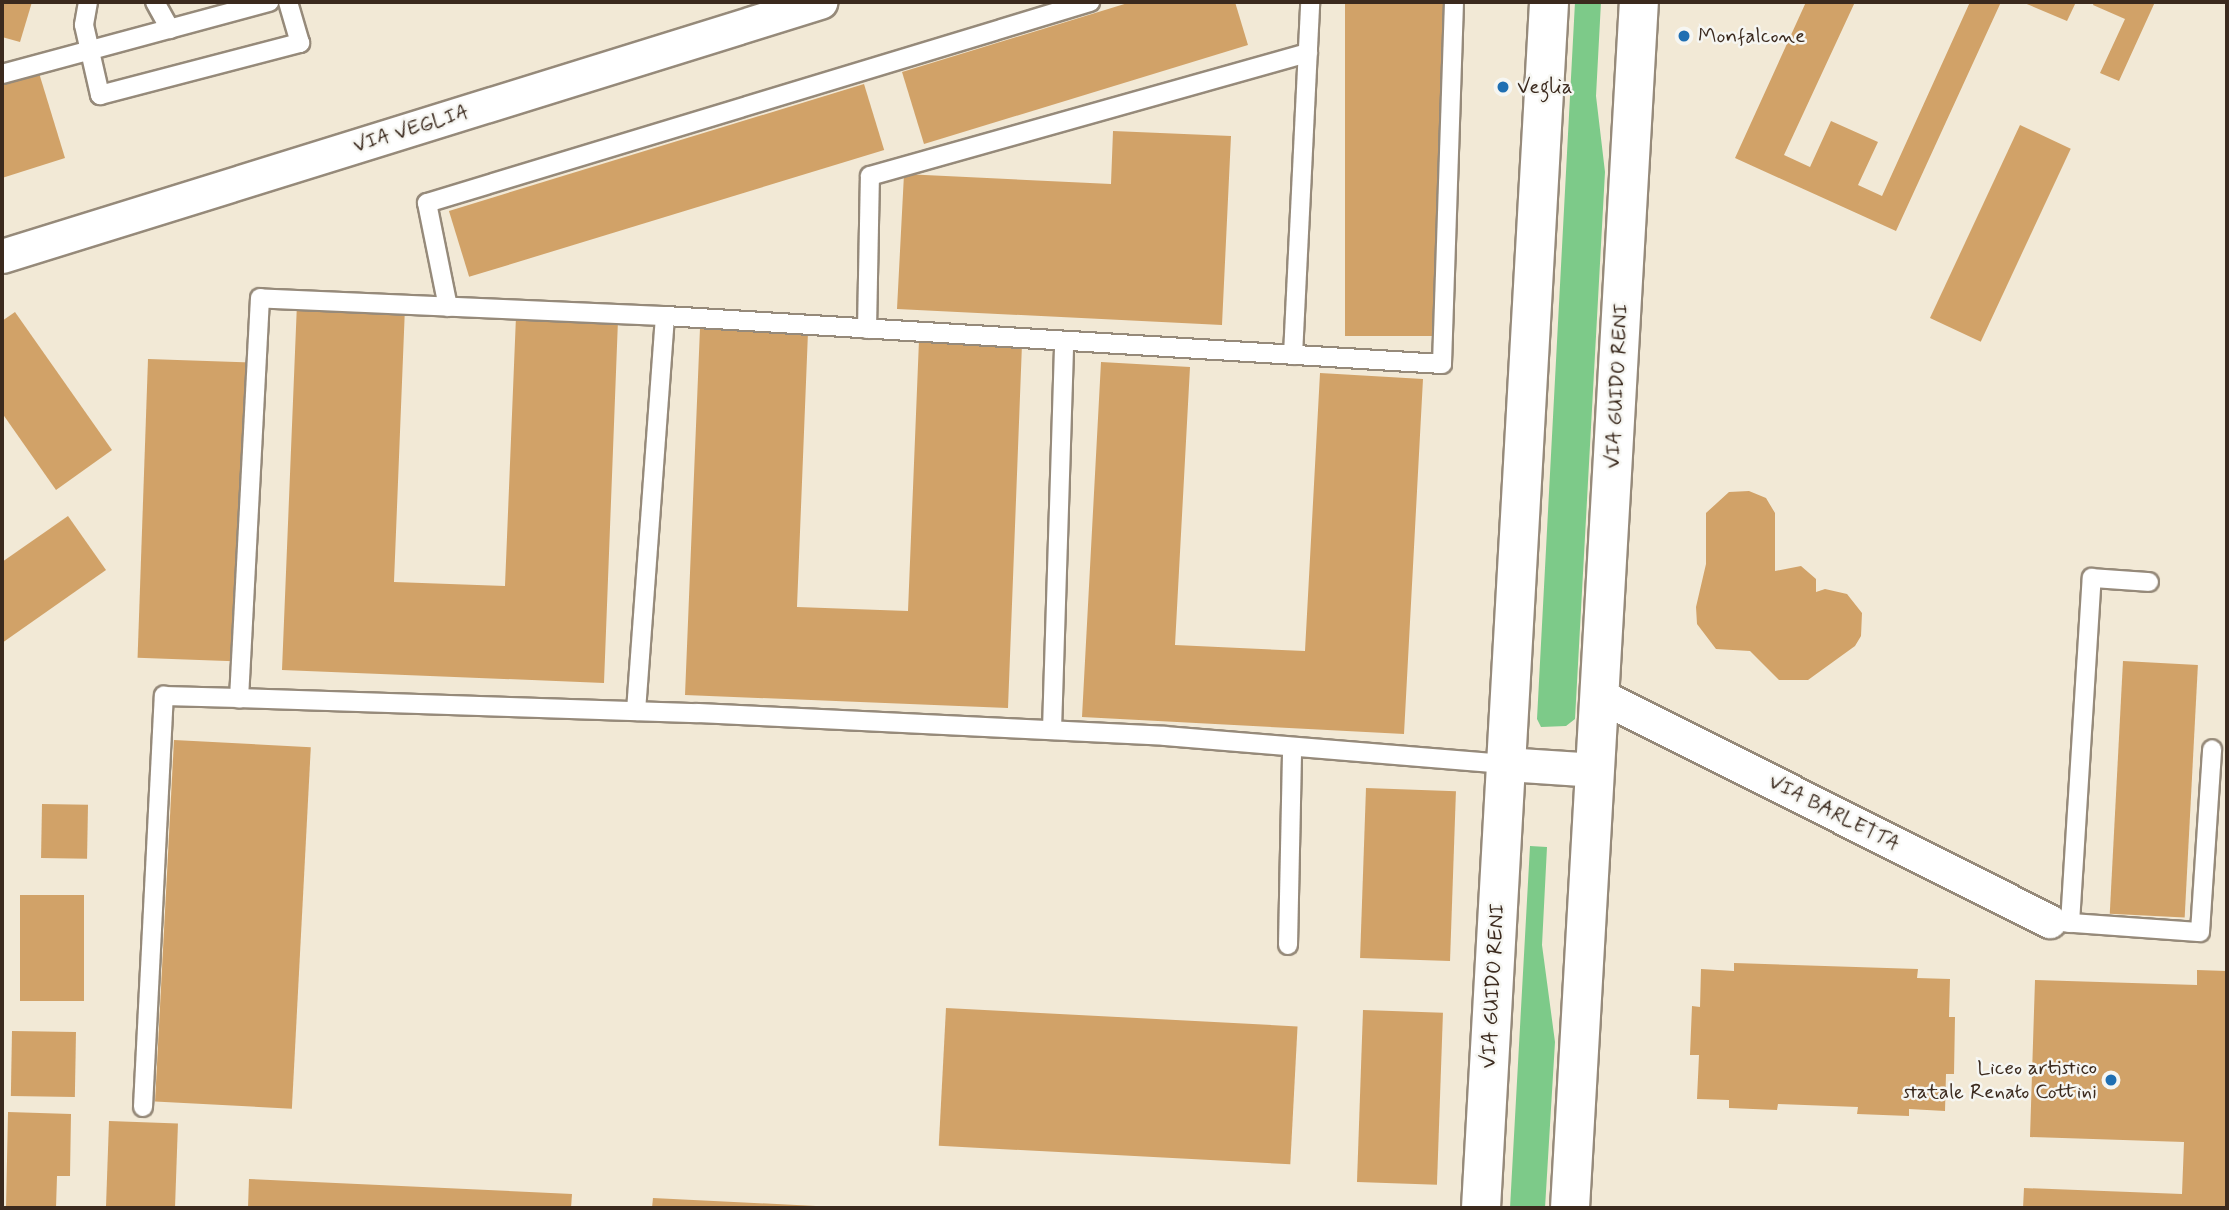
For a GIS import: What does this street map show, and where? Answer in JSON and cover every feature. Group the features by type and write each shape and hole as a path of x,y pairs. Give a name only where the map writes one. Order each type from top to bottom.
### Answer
{"main road":[{"name":"VIA GUIDO RENI","path":"1481,1208 1549,2"},
{"name":"VIA GUIDO RENI","path":"1571,1208 1639,2"}],"street":[{"name":"VIA VEGLIA","path":"2,256 820,2"},
{"name":"VIA BARLETTA","path":"1600,695 2060,922"},
{"path":"1505,764 1595,770"}],"lane":[{"path":"88,2 84,25 100,95 300,43 288,2"},
{"path":"155,2 170,29"},
{"path":"2,74 269,2"},
{"path":"448,307 427,203 1090,2"},
{"path":"1293,355 1310,2"},
{"path":"239,698 260,298 665,316 1442,364 1454,2"},
{"path":"867,329 870,176 1308,53"},
{"path":"636,711 665,316"},
{"path":"1052,730 1065,341"},
{"path":"2060,922 2092,578 2149,582"},
{"path":"143,1107 163,696 636,711 1052,730 1505,764"},
{"path":"1288,945 1292,747"},
{"name":"VIA BARLETTA","path":"2060,922 2200,932 2212,749"}],"green space":[{"path":"1575,2 1601,2 1596,96 1605,172 1575,719 1566,726 1541,727 1537,719"},
{"path":"1530,846 1547,847 1542,945 1555,1042 1545,1208 1510,1208"}],"building":[{"path":"2,2 32,2 20,42 2,37"},
{"path":"1131,2 1235,2 1248,45 924,144 902,72"},
{"path":"1345,2 1445,2 1445,336 1345,336"},
{"path":"1806,2 1855,2 1784,155 1810,167 1831,121 1878,142 1858,185 1882,196 1970,2 2001,2 1896,231 1735,158"},
{"path":"2022,2 2076,2 2067,21"},
{"path":"2094,2 2155,2 2119,81 2100,73 2125,19 2093,5"},
{"path":"39,73 65,158 2,178 2,84"},
{"path":"864,84 884,150 469,277 449,211"},
{"path":"2020,125 2071,149 1981,342 1930,318"},
{"path":"1113,131 1231,136 1222,325 897,309 904,174 1111,184"},
{"path":"297,303 405,307 394,582 505,586 516,316 618,320 604,683 282,670"},
{"path":"15,312 112,450 56,490 2,413 2,321"},
{"path":"700,328 808,332 797,607 908,611 919,340 1022,344 1008,708 685,695"},
{"path":"148,359 251,363 241,661 138,658"},
{"path":"1101,362 1190,367 1175,645 1305,651 1320,373 1423,379 1404,734 1082,717"},
{"path":"1749,491 1766,498 1775,513 1775,571 1801,566 1816,579 1816,592 1825,589 1847,594 1862,613 1861,636 1855,646 1808,680 1779,680 1750,651 1716,649 1697,624 1696,607 1706,564 1706,513 1729,492"},
{"path":"68,516 106,570 2,643 2,562"},
{"path":"2123,661 2198,665 2185,918 2110,914"},
{"path":"174,740 311,747 292,1109 155,1102"},
{"path":"1366,788 1456,791 1450,961 1360,958"},
{"path":"42,804 88,805 87,859 41,858"},
{"path":"20,895 84,895 84,1001 20,1001"},
{"path":"1734,963 1918,969 1917,978 1950,979 1949,1017 1955,1017 1954,1074 1946,1074 1945,1111 1909,1109 1909,1116 1857,1114 1858,1107 1778,1104 1777,1110 1729,1108 1729,1100 1697,1099 1699,1055 1690,1055 1692,1006 1700,1007 1701,969 1734,971"},
{"name":"Liceo artistico statale Renato Cottini","path":"2197,970 2227,971 2227,1208 2023,1208 2024,1188 2182,1194 2184,1142 2030,1137 2035,980 2197,985"},
{"path":"946,1008 1298,1026 1290,1164 939,1146"},
{"path":"1363,1010 1443,1013 1437,1185 1357,1182"},
{"path":"12,1031 76,1032 75,1097 11,1096"},
{"path":"8,1112 71,1114 70,1176 57,1176 56,1208 6,1208"},
{"path":"109,1121 178,1123 175,1208 106,1208"},
{"path":"249,1179 572,1194 571,1208 248,1208"},
{"path":"653,1198 816,1206 816,1208 652,1208"}],"place":[{"name":"Monfalcone","path":"1684,36"},
{"name":"Veglia","path":"1503,87"},
{"name":"Liceo artistico statale Renato Cottini","path":"2111,1080"}]}
